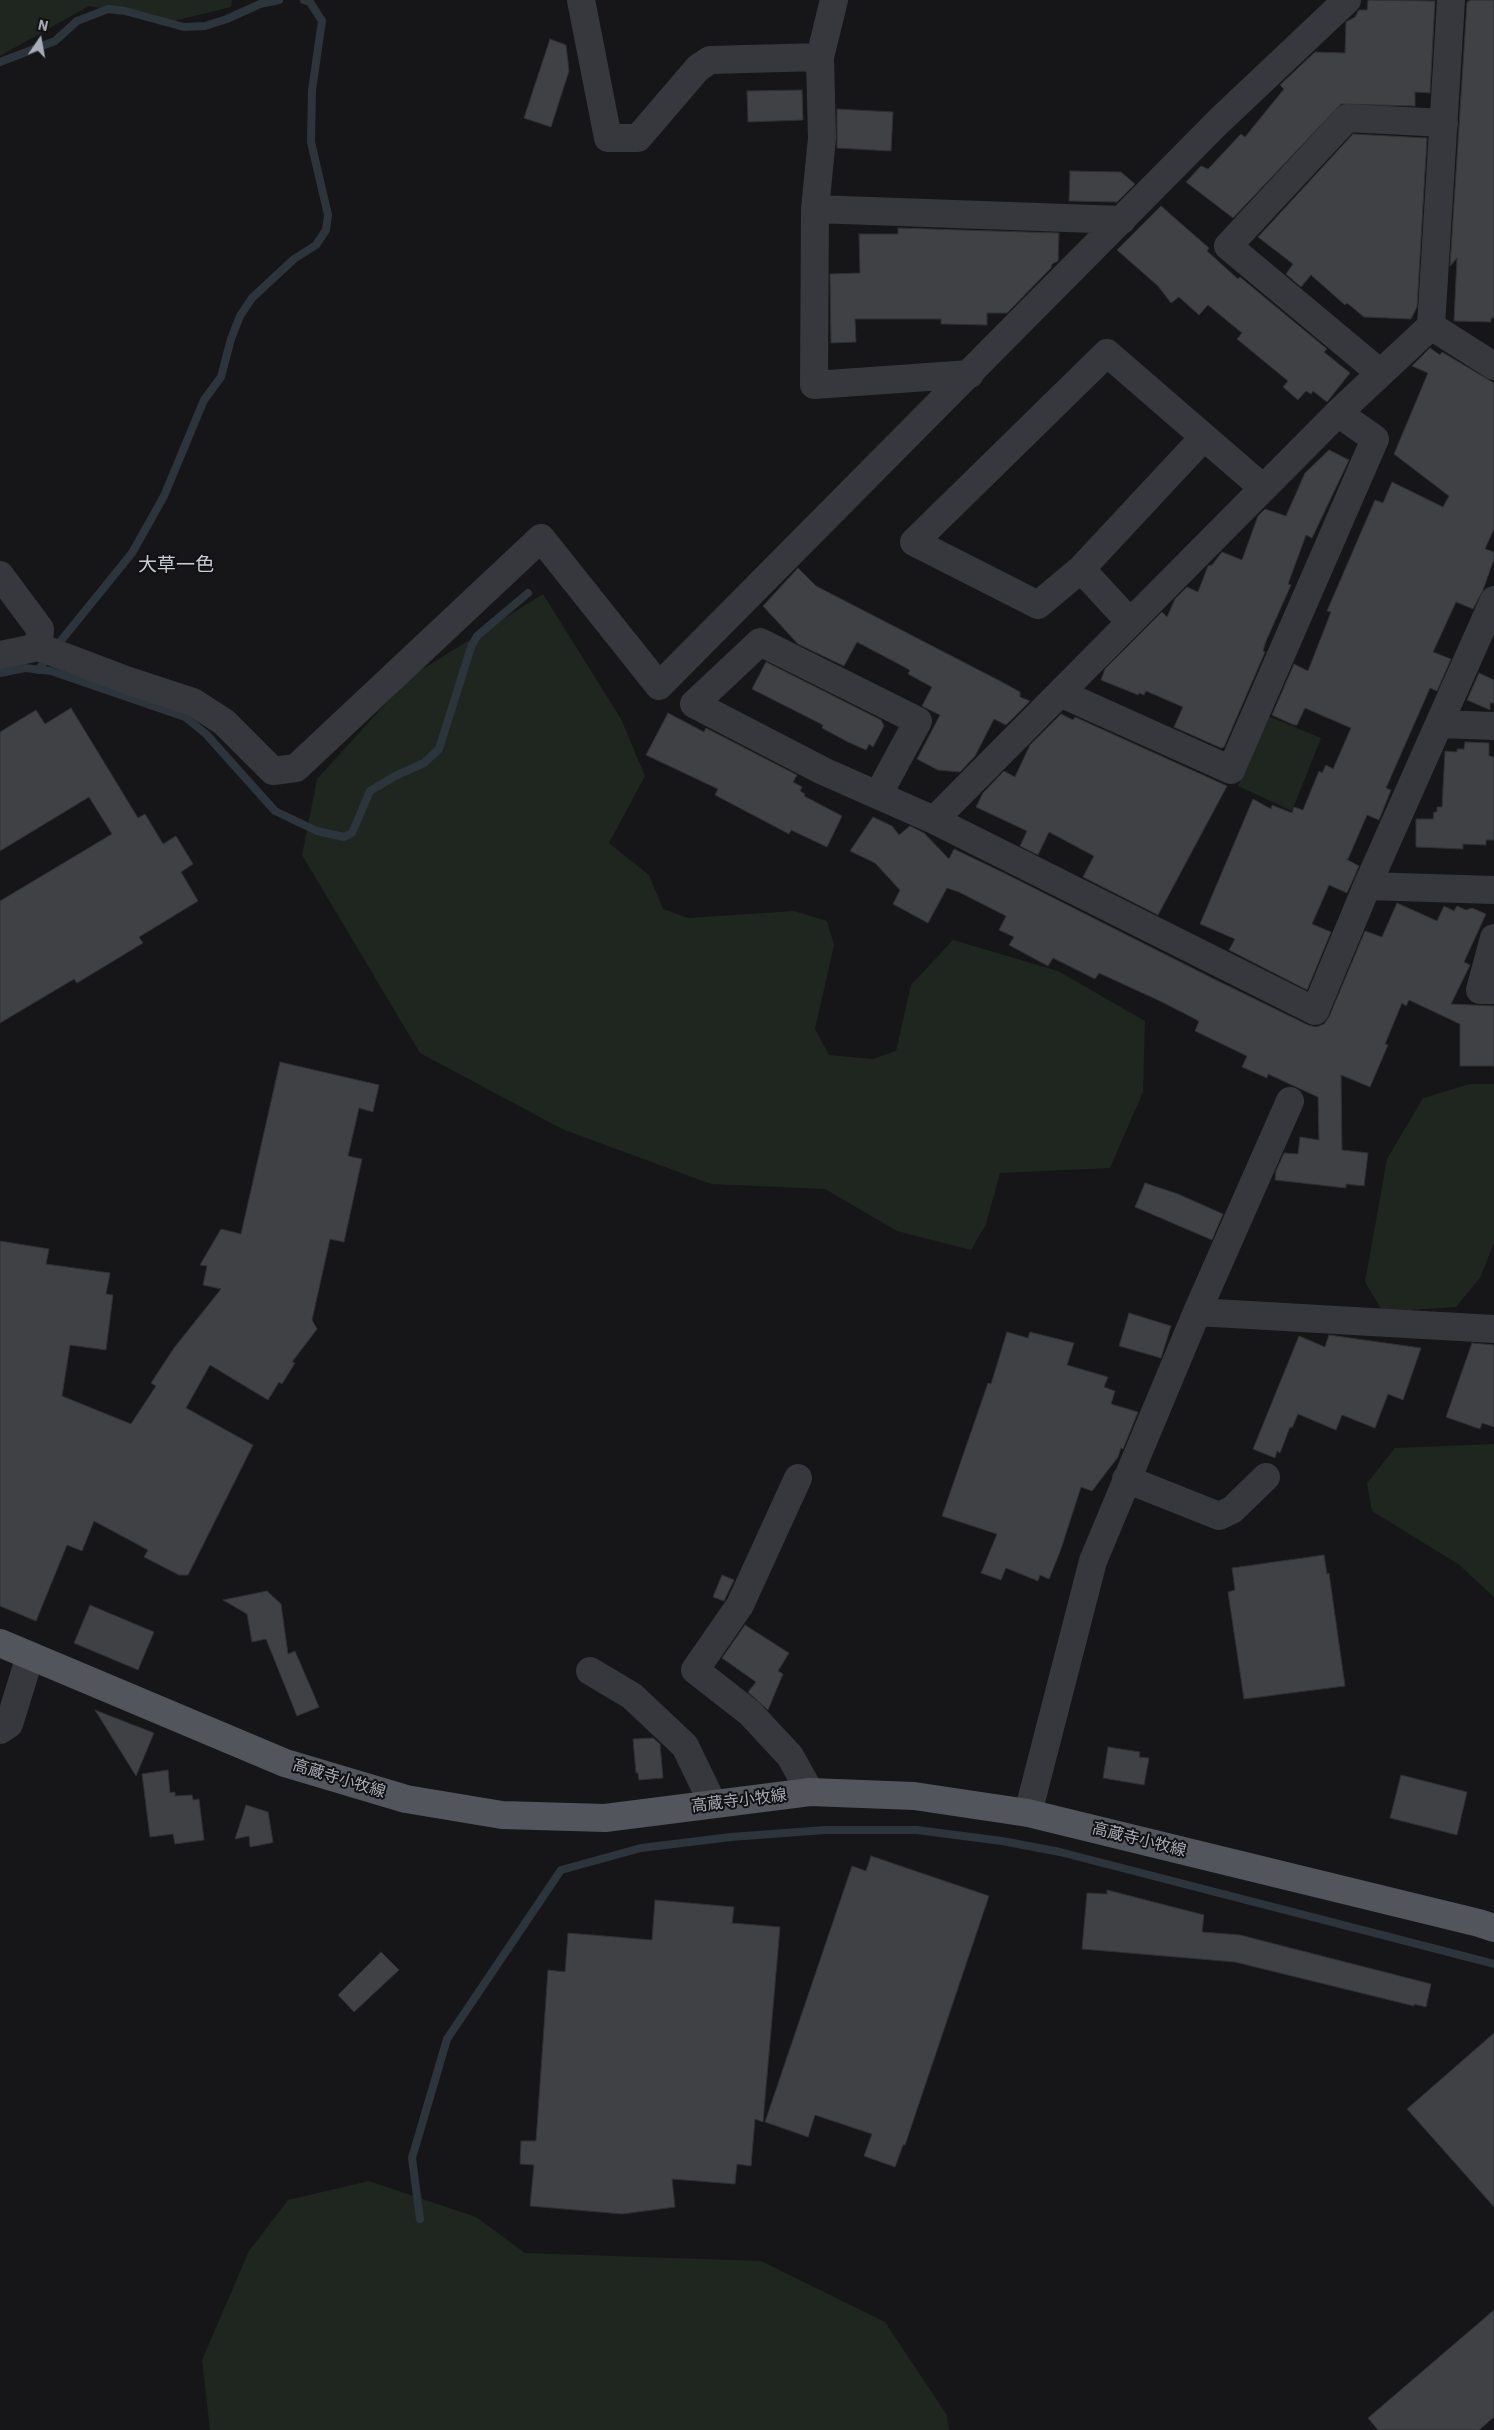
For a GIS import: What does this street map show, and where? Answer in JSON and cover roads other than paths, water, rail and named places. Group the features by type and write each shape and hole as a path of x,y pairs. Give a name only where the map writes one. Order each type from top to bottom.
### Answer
{"main road":[{"name":"高蔵寺小牧線","path":"0,1643 284,1763 406,1799 502,1815 605,1818 810,1792 914,1796 1028,1813 1479,1922 1494,1928"}],"street":[{"path":"581,0 608,138 638,138 698,68 710,60 820,57"},
{"path":"834,0 820,57 822,138 815,209 814,385 970,374"},
{"path":"0,655 39,647 126,680 193,702 224,722 273,772 296,768 541,538 659,686 1220,121 1347,0"},
{"path":"934,820 1379,372 1431,326 1451,0"},
{"path":"1379,372 1228,246 1347,118 1444,123"},
{"path":"815,209 1122,220"},
{"path":"1431,326 1494,366"},
{"path":"1204,437 1081,569 1038,605 914,542 1107,353 1263,488"},
{"path":"1060,693 1231,770 1375,439 1338,413"},
{"path":"1081,569 1130,622"},
{"path":"0,575 40,629 39,647"},
{"path":"878,795 918,721 760,642 694,704 823,771 934,820 1315,1011 1367,886 1494,600"},
{"path":"1439,724 1494,726"},
{"path":"1367,886 1494,890"},
{"path":"1494,938 1480,990 1494,990"},
{"path":"1028,1813 1093,1561 1197,1312 1290,1101"},
{"path":"1197,1312 1494,1329"},
{"path":"1126,1479 1219,1516 1232,1510 1266,1477"},
{"path":"798,1478 740,1605 695,1670 750,1713 790,1756 810,1792"},
{"path":"0,1730 9,1724 30,1656"},
{"path":"590,1671 632,1696 685,1746 714,1804"}],"waterway":[{"path":"0,62 55,41 77,21 108,9 125,11 184,27 205,26 227,19 260,4 279,0"},
{"path":"55,648 132,553 164,496 204,400 221,377 231,339 240,316 252,298 294,259 316,245 326,230 328,215 311,142 312,90 322,21 310,2 304,0"},
{"path":"0,673 25,668 51,671 185,717 206,734 275,811 317,831 344,837 352,833 370,791 395,776 424,763 439,749 471,647 477,636 528,593"},
{"path":"38,670 48,657"},
{"path":"420,2219 412,2158 447,2039 561,1870 641,1848 731,1837 825,1830 917,1830 1002,1841 1060,1852 1494,1964"}],"district":[{"name":"大草一色","path":"176,566"}]}
